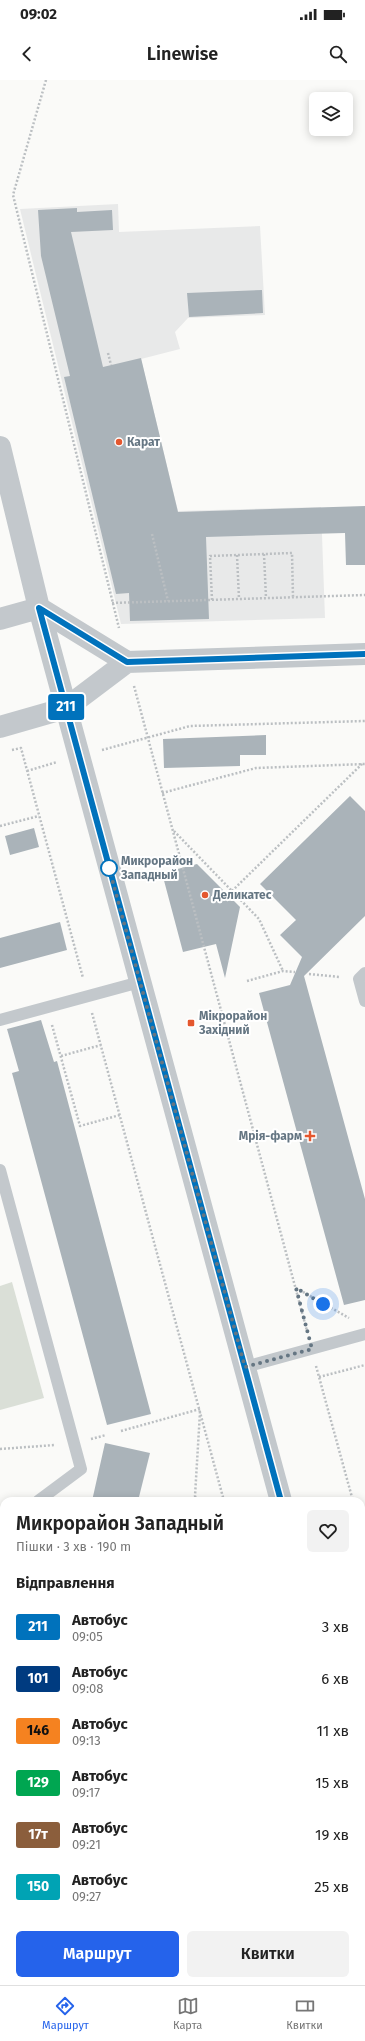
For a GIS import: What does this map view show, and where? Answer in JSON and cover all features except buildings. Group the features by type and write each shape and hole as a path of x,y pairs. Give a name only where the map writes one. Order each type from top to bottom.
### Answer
{"street":[{"path":"0,447 39,608 280,1497"},
{"path":"0,619 39,608 127,662 365,654"},
{"path":"0,727 66,708 127,662"}],"lane":[{"path":"362,976 365,1001"},
{"path":"0,1020 140,982"},
{"path":"0,1170 80,1469 43,1497"},
{"path":"245,1367 365,1334"}],"path":[{"path":"46,80 13,195 120,636"},
{"path":"108,353 111,365"},
{"path":"152,534 168,601"},
{"path":"212,600 210,556 292,553 293,597"},
{"path":"264,554 266,598"},
{"path":"237,555 239,599"},
{"path":"112,603 365,595"},
{"path":"134,686 352,1497"},
{"path":"102,750 190,726 365,720"},
{"path":"21,748 223,1497"},
{"path":"26,770 58,762"},
{"path":"162,792 256,768 364,764"},
{"path":"232,891 364,764"},
{"path":"0,826 39,816"},
{"path":"172,830 260,919 283,971"},
{"path":"247,981 283,971 296,972"},
{"path":"309,974 362,976"},
{"path":"48,1007 80,1126 120,1115"},
{"path":"61,1056 101,1045"},
{"path":"296,1288 351,1319"},
{"path":"319,1377 365,1365"},
{"path":"121,1431 200,1410"},
{"path":"196,1497 200,1410"},
{"path":"0,1449 74,1444"}],"shaded area":[{"path":"118,204 119,232 260,226 265,315 188,318 175,332 180,349 141,359 178,511 321,507 325,618 121,624 20,209"},
{"path":"12,1282 44,1398 0,1410 0,1286"}],"bus line":[{"name":"211","path":"280,1497 39,608 127,662 365,654"}],"place":[{"name":"Карат","path":"119,442"},
{"name":"Микрорайон Западный","path":"109,868"},
{"name":"Деликатес","path":"205,895"},
{"name":"Мікрорайон Західний","path":"191,1023"},
{"name":"Мрія-фарм","path":"310,1136"}],"route":[{"path":"109,868 245,1367 312,1349 296,1288 323,1304"}]}
